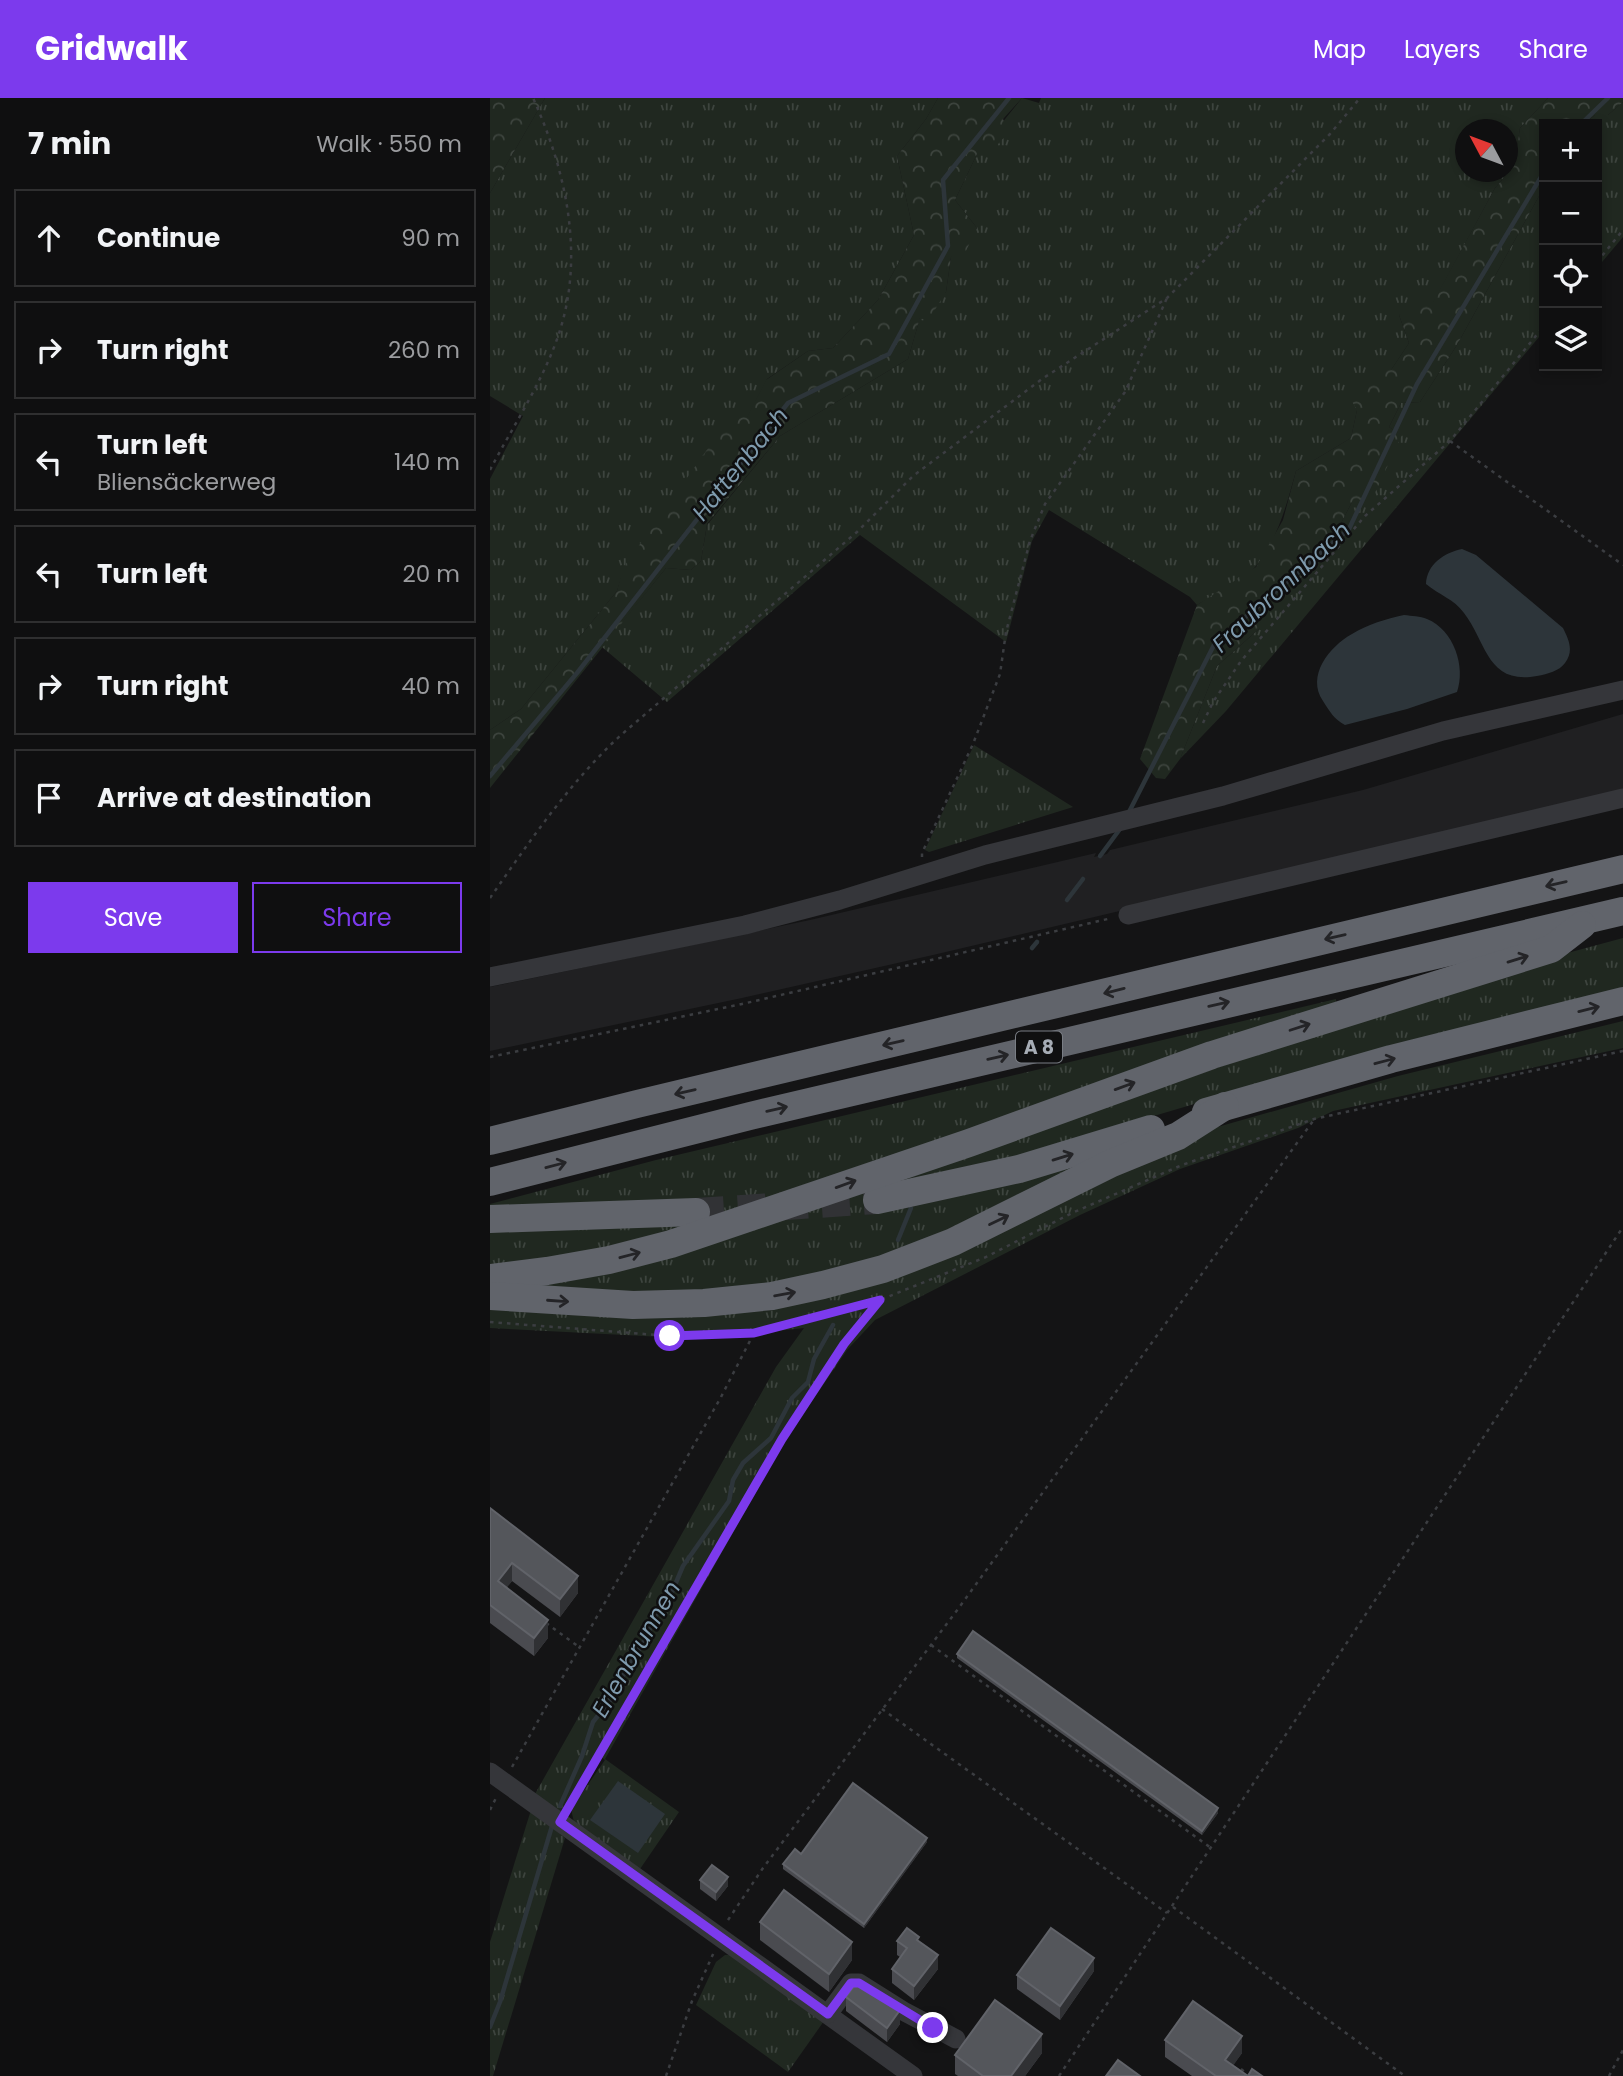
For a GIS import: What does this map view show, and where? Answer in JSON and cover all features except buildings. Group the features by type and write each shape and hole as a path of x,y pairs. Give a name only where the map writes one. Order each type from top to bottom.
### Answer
{"highway":[{"name":"A 8","path":"490,1141 651,1100 1623,869"},
{"name":"A 8","path":"490,1182 763,1113 1623,911"},
{"name":"A 8","path":"490,1278 597,1263 671,1244 969,1143 1212,1055 1550,948 1590,919"},
{"path":"877,1200 1019,1169 1391,1059 1623,1001"},
{"path":"490,1296 612,1304 704,1303 772,1296 823,1285 883,1269 953,1242 1112,1163 1178,1136 1225,1106"},
{"path":"490,1219 696,1212"}],"street":[{"path":"490,977 745,925 840,900 985,855 1272,782 1443,731 1623,690"},
{"path":"1128,915 1623,798"},
{"path":"497,1777 913,2076"},
{"path":"828,2014 851,1983 859,1983 905,2012 956,2039"}],"path":[{"path":"490,470 549,358 561,328 568,299 570,231 566,194 533,98"},
{"path":"490,898 552,811 600,754 857,532 913,476 1042,379 1167,298 1330,134 1360,98"},
{"path":"1602,256 1623,230"},
{"path":"922,853 973,744 1000,674 1006,632 1030,541 1045,504 1125,392 1167,298"},
{"path":"1203,723 1213,702 1241,661 1365,516 1450,441 1539,332"},
{"path":"1450,441 1623,565"},
{"path":"490,1057 742,1004 1128,915"},
{"path":"490,1322 670,1336 754,1333 880,1300 986,1257 1072,1213 1182,1165 1314,1119 1623,1051"},
{"path":"812,1804 1314,1119"},
{"path":"1059,2076 1623,1227"},
{"path":"560,1822 782,1439 844,1344 880,1300"},
{"path":"490,1811 497,1777 579,1647 721,1397 754,1333"},
{"path":"537,1616 579,1647"},
{"path":"931,1645 1211,1848"},
{"path":"881,1709 1167,1913"},
{"path":"1172,1907 1405,2076"},
{"path":"1609,2076 1623,2050"},
{"path":"1241,2069 1250,2076"}],"shaded area":[{"path":"1462,549 1476,555 1563,628 1570,650 1563,666 1545,674 1520,677 1498,668 1490,659 1460,608 1426,584 1433,565 1438,560"},
{"path":"1404,615 1427,619 1436,624 1451,640 1459,661 1457,692 1407,709 1345,725 1332,715 1318,691 1317,682 1322,663 1335,646 1352,634 1377,622"},
{"path":"1623,714 1623,792 933,955 490,1051 490,987 810,920 1096,853 1094,857 1107,854 1110,850 1363,790"},
{"path":"618,1781 665,1814 638,1853 590,1820"}],"green space":[{"path":"490,98 545,98 490,193"},
{"path":"545,98 938,98 926,119 897,156 914,235 878,300 833,348 808,351 767,379 747,418 624,568 617,591 521,709 490,730 490,479 523,416 490,396 490,193"},
{"path":"938,98 1022,98 1003,119 1009,132 989,154 977,154 955,200 977,228 965,253 951,257 946,292 928,321 920,318 908,359 780,436 707,524 701,561 691,570 666,568 490,788 490,730 521,709 617,591 623,568 731,416 747,417 766,380 808,351 833,348 878,300 914,235 897,156 926,119"},
{"path":"1022,98 1039,103 1041,98 1548,98 1520,128 1518,141 1518,119 1455,119 1455,182 1500,182 1433,303 1399,315 1409,343 1391,370 1357,410 1351,438 1296,471 1281,520 1270,544 1251,572 1237,582 1197,605 1190,597 1049,510 1032,541 1006,642 860,535 667,702 602,647 666,568 691,570 701,561 707,525 780,436 908,359 920,318 946,292 951,257 977,228 955,200 977,154"},
{"path":"1548,98 1623,98 1623,102 1608,115 1595,115 1590,119 1539,119 1539,196 1457,345 1420,402 1401,403 1389,427 1402,435 1373,497 1352,502 1338,529 1340,548 1263,608 1260,628 1217,666 1180,759 1165,779 1156,778 1140,759 1197,605 1256,567 1283,520 1296,471 1351,438 1357,410 1350,398 1363,381 1383,365 1391,370 1409,343 1399,315 1424,297 1433,302 1495,188 1500,182 1518,182 1520,128"},
{"path":"1623,102 1623,237 1602,262 1602,119 1590,119 1595,115 1608,115"},
{"path":"1539,196 1539,337 1226,711 1180,759 1217,666 1259,629 1263,608 1340,548 1338,529 1352,502 1401,435 1389,427 1401,403 1420,402 1457,345"},
{"path":"974,745 1073,807 929,852 925,850"},
{"path":"1623,938 1623,991 1326,1065 1002,1161 1103,1153 1008,1208 846,1272 702,1296 514,1288 784,1218 1482,976"},
{"path":"1336,999 1336,1002 677,1232 592,1254 490,1266 490,1204 656,1160"},
{"path":"1623,1021 1623,1048 1333,1111 1298,1128 1180,1169 1080,1215 875,1320 847,1350 786,1439 605,1759 679,1812 640,1869 574,1822 571,1809 605,1760 598,1754 561,1814 535,1794 776,1367 804,1328 702,1339 490,1328 490,1304 738,1309 1214,1128 1398,1076"},
{"path":"531,1810 565,1838 493,2076 490,2076 490,1942"},
{"path":"725,1955 732,1955 824,2021 788,2072 696,2005 716,1962"}],"waterway":[{"name":"Hattenbach","path":"490,776 577,673 788,403 889,354 948,246 943,180 1009,98"},
{"name":"Fraubronnbach","path":"1586,119 1608,98"},
{"name":"Fraubronnbach","path":"1129,812 1215,643 1349,529 1417,384 1539,180"},
{"name":"Fraubronnbach","path":"1100,856 1120,829"},
{"name":"Fraubronnbach","path":"1067,900 1083,879"},
{"name":"Fraubronnbach","path":"1032,948 1037,942"},
{"name":"Erlenbrunnen","path":"898,1240 911,1208"},
{"name":"Erlenbrunnen","path":"560,1806 582,1756 593,1722 612,1698 656,1615 672,1592 683,1566 729,1501 733,1480 743,1463 771,1438 792,1398 808,1382 814,1359 833,1325"},
{"name":"Erlenbrunnen","path":"490,2027 500,2002 552,1826"}],"tunnel":[{"path":"696,1212 877,1200"}],"route":[{"path":"670,1336 754,1333 880,1300 844,1344 782,1439 560,1822 828,2014 851,1983 859,1983 933,2028"}]}
